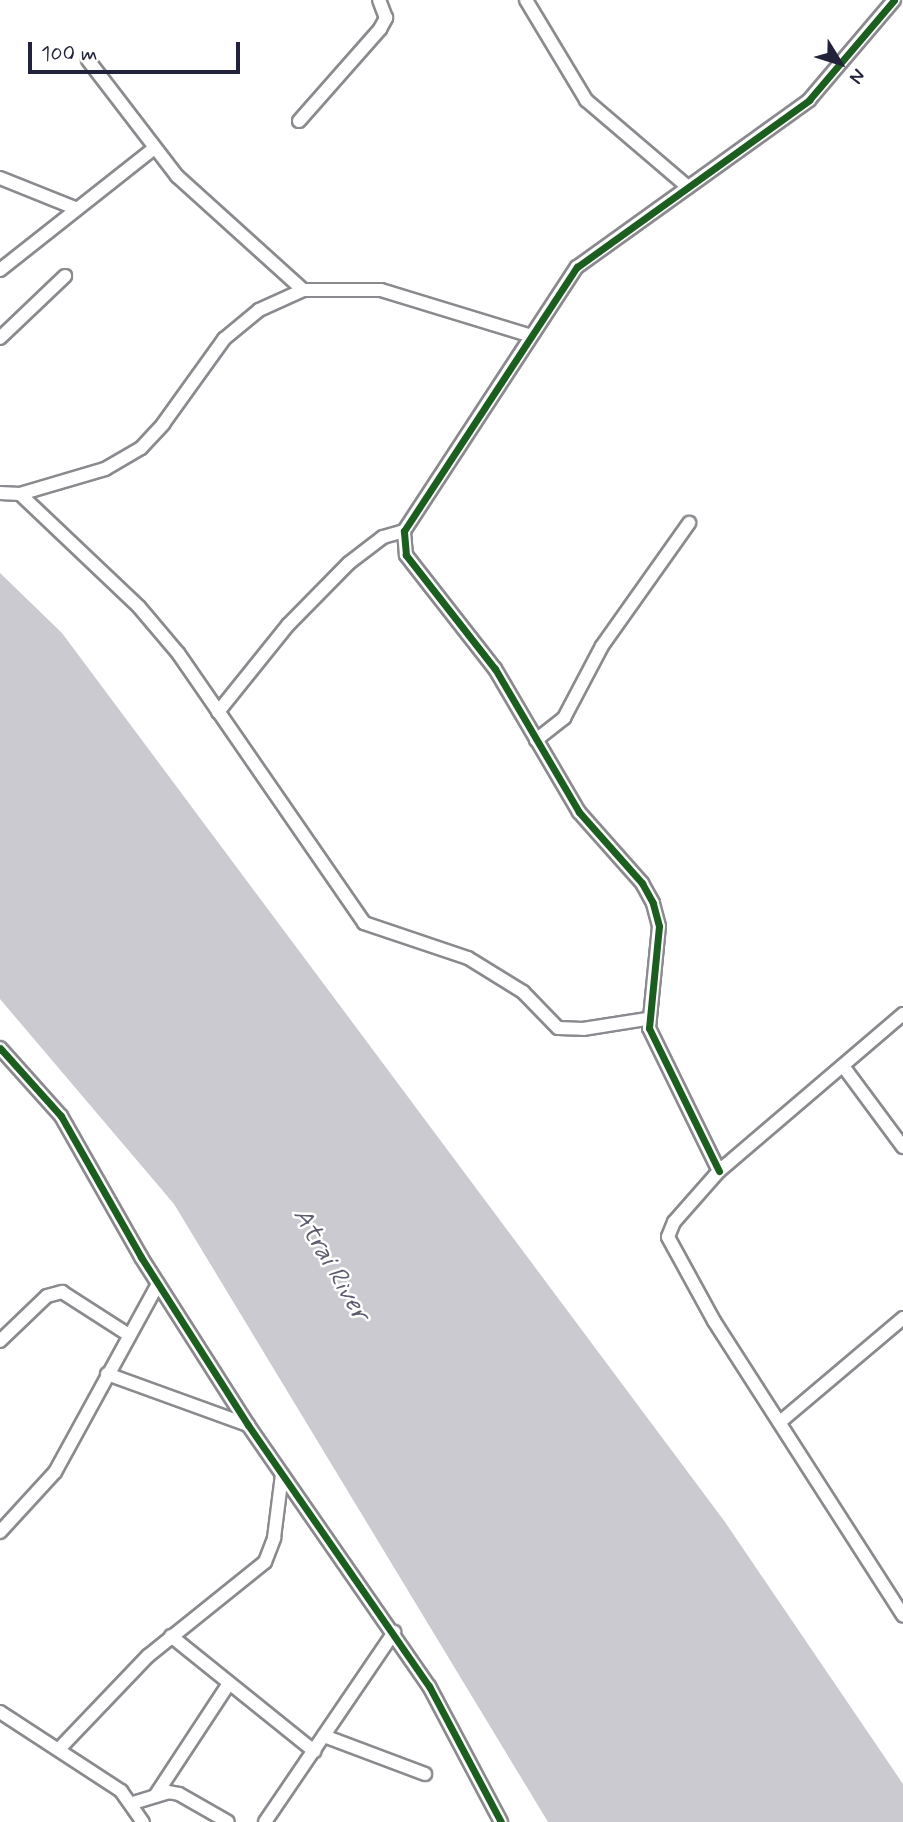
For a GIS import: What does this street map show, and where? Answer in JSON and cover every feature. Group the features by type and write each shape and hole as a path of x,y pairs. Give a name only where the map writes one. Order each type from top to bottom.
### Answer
{"street":[{"path":"299,121 380,29 386,18 379,0"},
{"path":"526,0 586,100 688,187"},
{"path":"719,1171 668,1072 647,1020 659,926 653,903 642,883 579,812 495,669 406,555 404,531 528,335 577,267 809,100 894,0"},
{"path":"88,60 153,149 245,242 303,290"},
{"path":"0,270 75,208 153,149"},
{"path":"0,177 75,208"},
{"path":"0,338 65,276"},
{"path":"0,493 20,494 105,469 141,447 163,424 224,339 259,310 303,290 381,289 528,335"},
{"path":"20,494 139,607 218,712 364,923 468,958 523,992 558,1028 583,1030 647,1020"},
{"path":"536,740 564,718 602,646 689,523"},
{"path":"218,712 288,625 349,563 383,537 404,531"},
{"path":"903,1014 719,1171 674,1222 668,1237 714,1321 903,1615"},
{"path":"0,1048 61,1115 158,1284 248,1425 429,1686 496,1819"},
{"path":"843,1066 903,1147"},
{"path":"0,1532 55,1472 158,1284"},
{"path":"0,1341 47,1296 62,1292 129,1335"},
{"path":"780,1422 903,1318"},
{"path":"107,1374 248,1425"},
{"path":"59,1749 111,1690 171,1636 265,1562 274,1538 282,1475"},
{"path":"265,1822 394,1632"},
{"path":"171,1636 228,1685 314,1751"},
{"path":"155,1796 228,1685"},
{"path":"0,1713 59,1749 133,1803 143,1822"},
{"path":"324,1736 425,1774"},
{"path":"133,1803 155,1796 179,1794 228,1822"}],"water":[{"name":"Atrai River","path":"0,573 62,633 725,1522 903,1784 903,1822 548,1822 174,1204 0,999"}],"cycle path":[{"path":"719,1171 649,1028 659,926 653,903 642,883 579,812 495,669 406,555 404,531 577,267 809,100 894,0"},
{"path":"0,1048 61,1116 141,1257 248,1425 429,1686 501,1822"}]}
